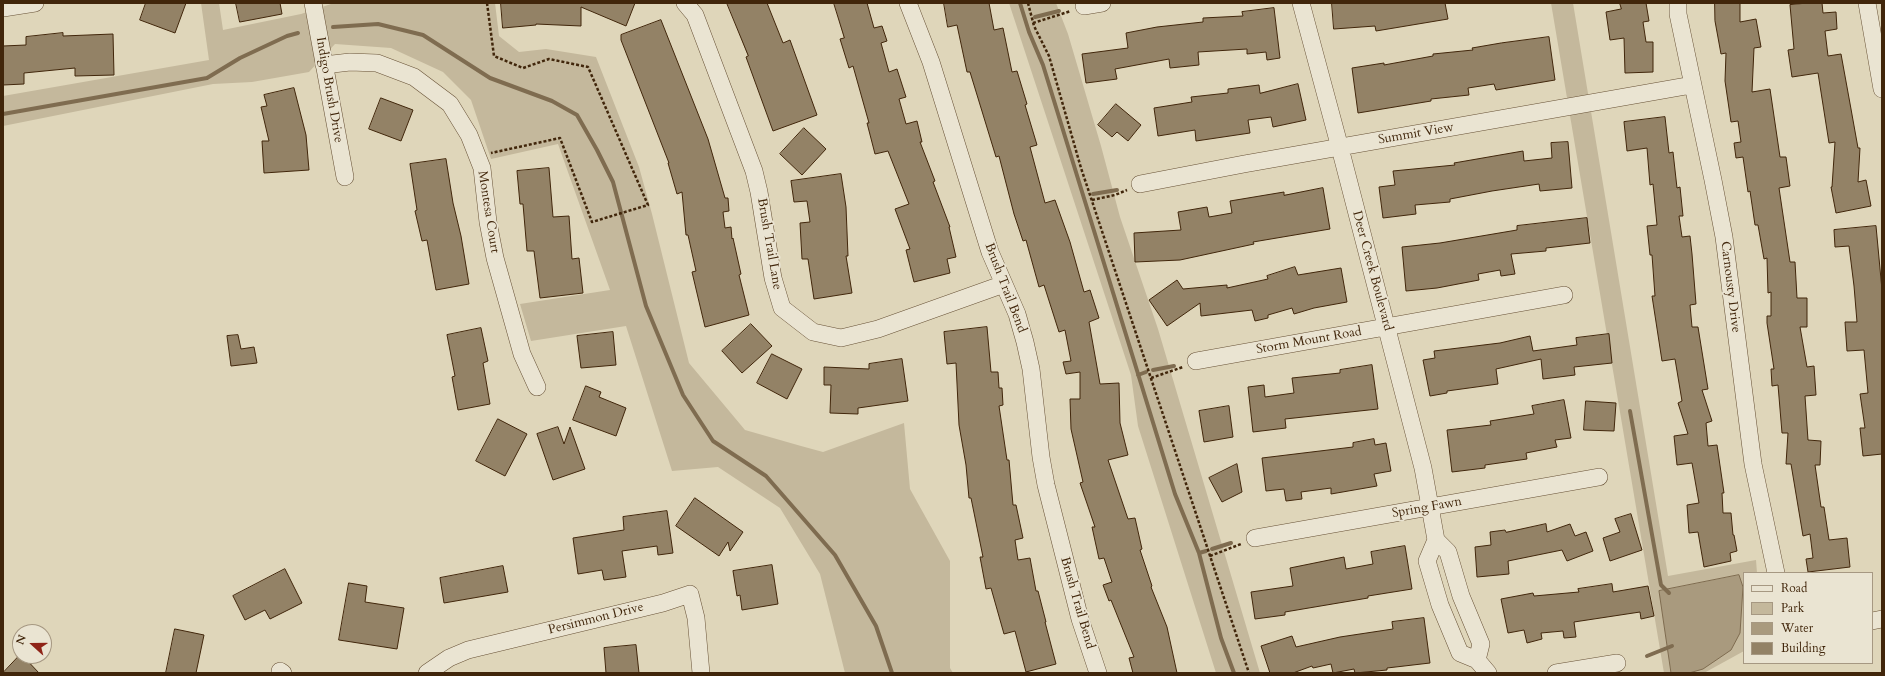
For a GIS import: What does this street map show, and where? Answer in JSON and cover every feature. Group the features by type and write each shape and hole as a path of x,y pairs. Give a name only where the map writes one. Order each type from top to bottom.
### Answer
{"street":[{"path":"3,8 35,3"},
{"name":"Indigo Brush Drive","path":"313,3 345,177"},
{"name":"Brush Trail Lane","path":"686,3 695,15 754,171 759,192 773,278 782,308 813,332 841,338 878,329 1004,284"},
{"name":"Brush Trail Bend","path":"908,3 931,62 990,252 1017,314 1026,342 1031,368 1041,458 1046,485 1080,619 1098,673"},
{"path":"1084,6 1102,3"},
{"name":"Deer Creek Boulevard","path":"1301,3 1387,327 1432,507 1436,540"},
{"name":"Carnousty Drive","path":"1678,3 1678,14 1724,237 1753,464 1776,572"},
{"path":"1867,3 1882,90"},
{"name":"Montesa Court","path":"324,65 350,62 377,63 414,77 450,104 469,135 482,168 488,222 495,258 522,354 538,387"},
{"name":"Summit View","path":"1140,184 1692,85"},
{"name":"Storm Mount Road","path":"1196,361 1564,295"},
{"name":"Spring Fawn","path":"1255,538 1599,477"},
{"path":"1477,660 1481,644 1461,596 1448,552 1436,540 1427,561 1440,605 1460,653 1477,660 1488,673"},
{"name":"Persimmon Drive","path":"427,673 449,658 468,650 663,603 690,594 696,618 700,673"},
{"path":"1556,673 1617,663"}],"path":[{"path":"477,156 560,138 592,222 648,205 588,67 549,59 523,68 494,56 487,3"},
{"path":"1028,3 1033,23 1048,56 1092,200 1249,673"},
{"path":"1033,23 1057,17 1084,6"},
{"path":"1092,200 1115,195 1140,184"},
{"path":"1151,378 1171,372 1196,361"},
{"path":"1210,556 1255,538"}],"green space":[{"path":"201,3 219,3 223,30 301,14 334,3 495,3 499,36 519,52 546,49 596,57 639,167 689,363 745,430 823,452 904,423 910,489 950,561 950,668 953,673 845,673 820,574 780,508 718,467 672,471 626,326 531,341 520,304 610,290 558,144 491,159 471,100 443,72 391,48 335,44 309,72 252,82 213,84 3,126 3,96 209,60"},
{"path":"1009,3 1056,3 1068,34 1120,217 1158,329 1260,673 1216,673 1138,426 1131,375"},
{"path":"1551,3 1573,3 1668,576 1756,560 1757,572 1743,572 1743,652 1704,673 1664,673"}],"water":[{"path":"1739,575 1743,587 1740,633 1731,650 1703,669 1689,673 1671,673 1659,591"}],"building":[{"path":"146,3 186,3 175,33 140,20"},
{"path":"236,3 280,3 282,14 240,22"},
{"path":"501,3 635,3 626,26 581,7 581,26 536,24 503,28"},
{"path":"727,3 767,3 783,43 790,40 817,115 773,131 746,57 748,56"},
{"path":"834,3 867,3 874,28 882,26 887,41 881,43 889,72 897,69 906,97 899,99 906,124 917,121 922,142 920,142 950,227 956,257 947,259 950,273 914,282 906,250 910,249 895,209 909,204 888,151 875,154 867,123 869,123 853,66 849,68 840,39 844,38"},
{"path":"944,3 989,3 994,30 1003,28 1012,72 1017,71 1037,145 1030,147 1045,203 1055,200 1070,242 1084,292 1090,290 1099,318 1089,322 1100,384 1119,383 1120,423 1128,455 1108,460 1128,519 1135,518 1142,549 1140,550 1152,586 1151,587 1167,627 1177,673 1133,673 1129,658 1134,657 1111,600 1109,601 1103,585 1112,582 1104,558 1099,559 1092,527 1095,527 1080,483 1083,482 1071,429 1070,399 1080,399 1080,372 1066,374 1063,362 1071,361 1065,330 1059,332 1044,285 1039,287 1026,240 1023,241 1014,214 999,156 996,157 970,72 967,72 957,25 948,27"},
{"path":"1332,3 1445,3 1448,19 1376,31 1375,26 1334,29"},
{"path":"1620,3 1646,3 1649,21 1643,22 1646,42 1653,42 1653,72 1625,73 1624,38 1610,40 1606,12 1621,9"},
{"path":"1715,3 1740,3 1740,22 1756,19 1761,47 1754,48 1752,92 1770,89 1780,157 1786,157 1790,186 1779,188 1790,262 1795,262 1797,298 1807,298 1807,327 1800,327 1807,367 1814,366 1816,395 1805,396 1808,440 1821,441 1820,465 1815,465 1821,507 1824,507 1829,540 1847,538 1850,567 1808,572 1806,559 1813,558 1810,534 1803,536 1791,464 1786,464 1788,433 1782,433 1778,385 1772,386 1771,369 1774,369 1767,323 1767,316 1771,316 1771,292 1768,293 1767,258 1764,259 1758,225 1755,225 1743,157 1736,158 1734,143 1741,142 1738,121 1731,122 1725,81 1726,53 1721,54 1715,21"},
{"path":"1822,3 1823,13 1836,12 1837,29 1825,31 1828,56 1841,54 1858,148 1860,148 1858,182 1866,180 1871,206 1836,213 1831,187 1835,142 1829,143 1818,73 1792,77 1788,50 1794,49 1790,5"},
{"path":"1274,8 1280,58 1267,60 1266,52 1247,54 1247,49 1198,52 1199,65 1170,68 1169,59 1115,69 1117,79 1086,83 1082,54 1128,48 1126,33 1157,27 1203,22 1203,18 1243,16 1242,12"},
{"path":"661,20 708,139 725,198 728,198 729,211 723,212 725,228 731,227 732,239 733,238 741,274 739,275 749,315 705,327 692,272 696,271 688,235 686,235 682,192 677,194 669,163 621,40 621,35"},
{"path":"63,33 63,36 113,34 114,75 75,76 75,68 24,73 24,84 3,85 3,46 26,45 26,37"},
{"path":"1549,37 1555,80 1496,90 1494,84 1468,88 1469,95 1431,99 1431,101 1358,113 1352,68 1384,63 1384,65 1433,56 1433,54 1473,50 1472,48"},
{"path":"1298,84 1306,120 1273,127 1271,117 1248,120 1250,133 1196,141 1195,130 1158,136 1154,108 1192,102 1191,97 1228,93 1228,89 1259,85 1260,93"},
{"path":"294,88 306,135 309,170 264,173 262,141 269,141 261,107 267,106 264,95"},
{"path":"381,98 413,110 401,141 369,129"},
{"path":"1116,104 1141,125 1128,141 1117,132 1112,137 1098,125"},
{"path":"1665,117 1669,153 1673,152 1677,188 1680,187 1683,216 1679,216 1682,237 1690,236 1696,304 1690,305 1692,327 1698,327 1708,389 1702,390 1712,421 1706,423 1708,446 1717,445 1724,493 1722,493 1723,513 1731,513 1733,535 1737,551 1730,553 1731,561 1704,567 1698,532 1689,533 1687,505 1699,503 1692,463 1677,465 1674,436 1688,434 1678,403 1682,401 1675,359 1662,361 1652,296 1655,296 1652,255 1650,255 1647,226 1657,225 1653,184 1650,185 1647,148 1627,151 1624,122"},
{"path":"804,128 826,149 802,175 780,154"},
{"path":"1568,142 1572,188 1540,191 1539,184 1492,191 1450,199 1450,202 1415,205 1416,214 1383,218 1379,187 1395,185 1393,171 1455,165 1454,163 1523,151 1524,161 1552,158 1551,143"},
{"path":"446,159 469,284 436,290 427,240 422,241 415,211 417,210 410,164"},
{"path":"549,168 553,217 569,216 572,259 579,258 583,293 540,298 534,251 527,251 523,204 520,204 517,171"},
{"path":"841,174 846,207 848,256 846,256 852,293 814,299 808,259 802,259 800,223 810,222 807,201 794,202 791,181"},
{"path":"1323,188 1330,229 1253,242 1254,244 1180,260 1135,262 1134,233 1181,230 1178,212 1207,207 1209,217 1232,213 1230,201 1284,192 1284,195"},
{"path":"1587,218 1590,243 1546,248 1546,251 1511,254 1515,274 1501,276 1500,270 1478,274 1479,280 1437,288 1406,291 1402,247 1440,243 1517,230 1517,226"},
{"path":"1876,226 1882,290 1882,454 1863,456 1860,428 1865,428 1860,394 1868,393 1864,350 1847,351 1845,322 1857,322 1854,286 1849,246 1835,247 1834,230"},
{"path":"1295,267 1298,275 1341,268 1347,302 1314,308 1294,314 1292,308 1268,315 1268,318 1255,321 1252,310 1201,316 1200,303 1167,326 1149,300 1177,280 1183,289 1227,285 1227,288 1268,279 1267,276"},
{"path":"751,324 772,346 742,373 722,351"},
{"path":"987,327 991,372 998,372 999,388 1002,388 1003,405 999,406 1007,460 1009,460 1013,505 1016,505 1023,538 1015,540 1018,560 1030,558 1036,591 1038,591 1056,664 1026,672 1015,631 1004,634 991,588 986,589 980,557 983,557 971,498 969,498 966,465 959,425 956,363 947,364 944,332"},
{"path":"481,328 488,361 483,363 490,404 458,410 452,377 455,376 447,335"},
{"path":"613,332 616,365 581,368 577,336"},
{"path":"1609,334 1612,363 1574,367 1575,375 1543,379 1541,359 1496,369 1498,384 1447,391 1447,393 1430,396 1423,360 1435,358 1434,351 1500,343 1530,336 1533,351 1577,345 1576,338"},
{"path":"238,335 241,349 254,347 257,363 231,366 227,336"},
{"path":"772,354 802,369 787,399 757,383"},
{"path":"902,359 908,401 858,408 858,414 830,413 831,385 824,385 824,367 869,369 869,364"},
{"path":"1372,365 1378,409 1285,419 1286,428 1253,432 1248,387 1264,385 1265,397 1294,393 1292,378 1340,373 1340,370"},
{"path":"586,386 601,392 599,397 626,408 616,436 573,420"},
{"path":"1564,400 1571,438 1555,440 1557,447 1526,453 1527,459 1485,465 1485,468 1452,472 1447,430 1491,425 1490,421 1534,414 1532,406"},
{"path":"1586,401 1616,403 1614,431 1584,430"},
{"path":"1229,406 1233,437 1204,442 1199,411"},
{"path":"498,419 527,434 505,476 476,461"},
{"path":"558,427 564,444 570,427 585,469 553,480 537,434"},
{"path":"1374,439 1375,445 1386,443 1391,471 1374,474 1377,486 1331,494 1331,488 1301,492 1302,499 1286,501 1284,489 1266,491 1262,458 1353,447 1353,443"},
{"path":"1237,464 1242,492 1222,502 1209,478"},
{"path":"695,498 743,532 730,551 728,542 719,556 676,526"},
{"path":"667,511 673,553 658,555 657,546 622,551 626,577 604,580 602,570 578,574 573,538 624,530 623,517"},
{"path":"1631,514 1642,550 1610,561 1603,538 1620,532 1615,519"},
{"path":"1546,524 1547,532 1570,524 1575,536 1586,532 1593,551 1567,561 1562,550 1508,561 1509,574 1477,577 1475,547 1491,545 1490,532 1505,530 1506,532"},
{"path":"1405,546 1412,589 1285,612 1285,615 1255,619 1251,592 1293,586 1290,568 1344,557 1346,569 1373,564 1371,552"},
{"path":"772,565 778,604 742,610 740,595 737,596 733,571"},
{"path":"503,566 508,592 444,603 440,578"},
{"path":"285,569 302,603 270,619 265,610 245,620 233,596"},
{"path":"349,583 367,586 365,602 404,608 397,649 339,640"},
{"path":"1612,584 1613,592 1648,586 1654,616 1641,619 1640,612 1574,622 1576,637 1564,638 1563,631 1541,633 1542,639 1527,643 1524,630 1508,633 1501,599 1533,593 1534,596 1579,592 1578,589"},
{"path":"1424,618 1430,663 1387,668 1387,670 1355,673 1354,669 1333,673 1331,664 1313,668 1312,666 1293,673 1270,673 1261,646 1292,636 1296,647 1340,637 1393,629 1392,622"},
{"path":"175,629 204,635 196,673 166,673"},
{"path":"636,645 639,673 606,673 604,648"},
{"path":"12,663 31,664 39,673 3,673"}],"waterway":[{"path":"1020,3 1029,32 1043,65 1175,494 1199,553 1221,638 1234,673"},
{"path":"1035,17 1059,11"},
{"path":"333,27 378,24 423,35 490,78 552,101 577,115 613,182 646,306 683,395 713,441 766,476 835,555 876,626 892,673"},
{"path":"3,114 207,78 240,58 287,36 298,33"},
{"path":"1093,194 1117,190"},
{"path":"1153,370 1174,366"},
{"path":"1138,375 1146,372"},
{"path":"1630,411 1661,585 1669,593"},
{"path":"1212,549 1231,543"},
{"path":"1199,553 1206,551"},
{"path":"1647,656 1672,646"}]}
